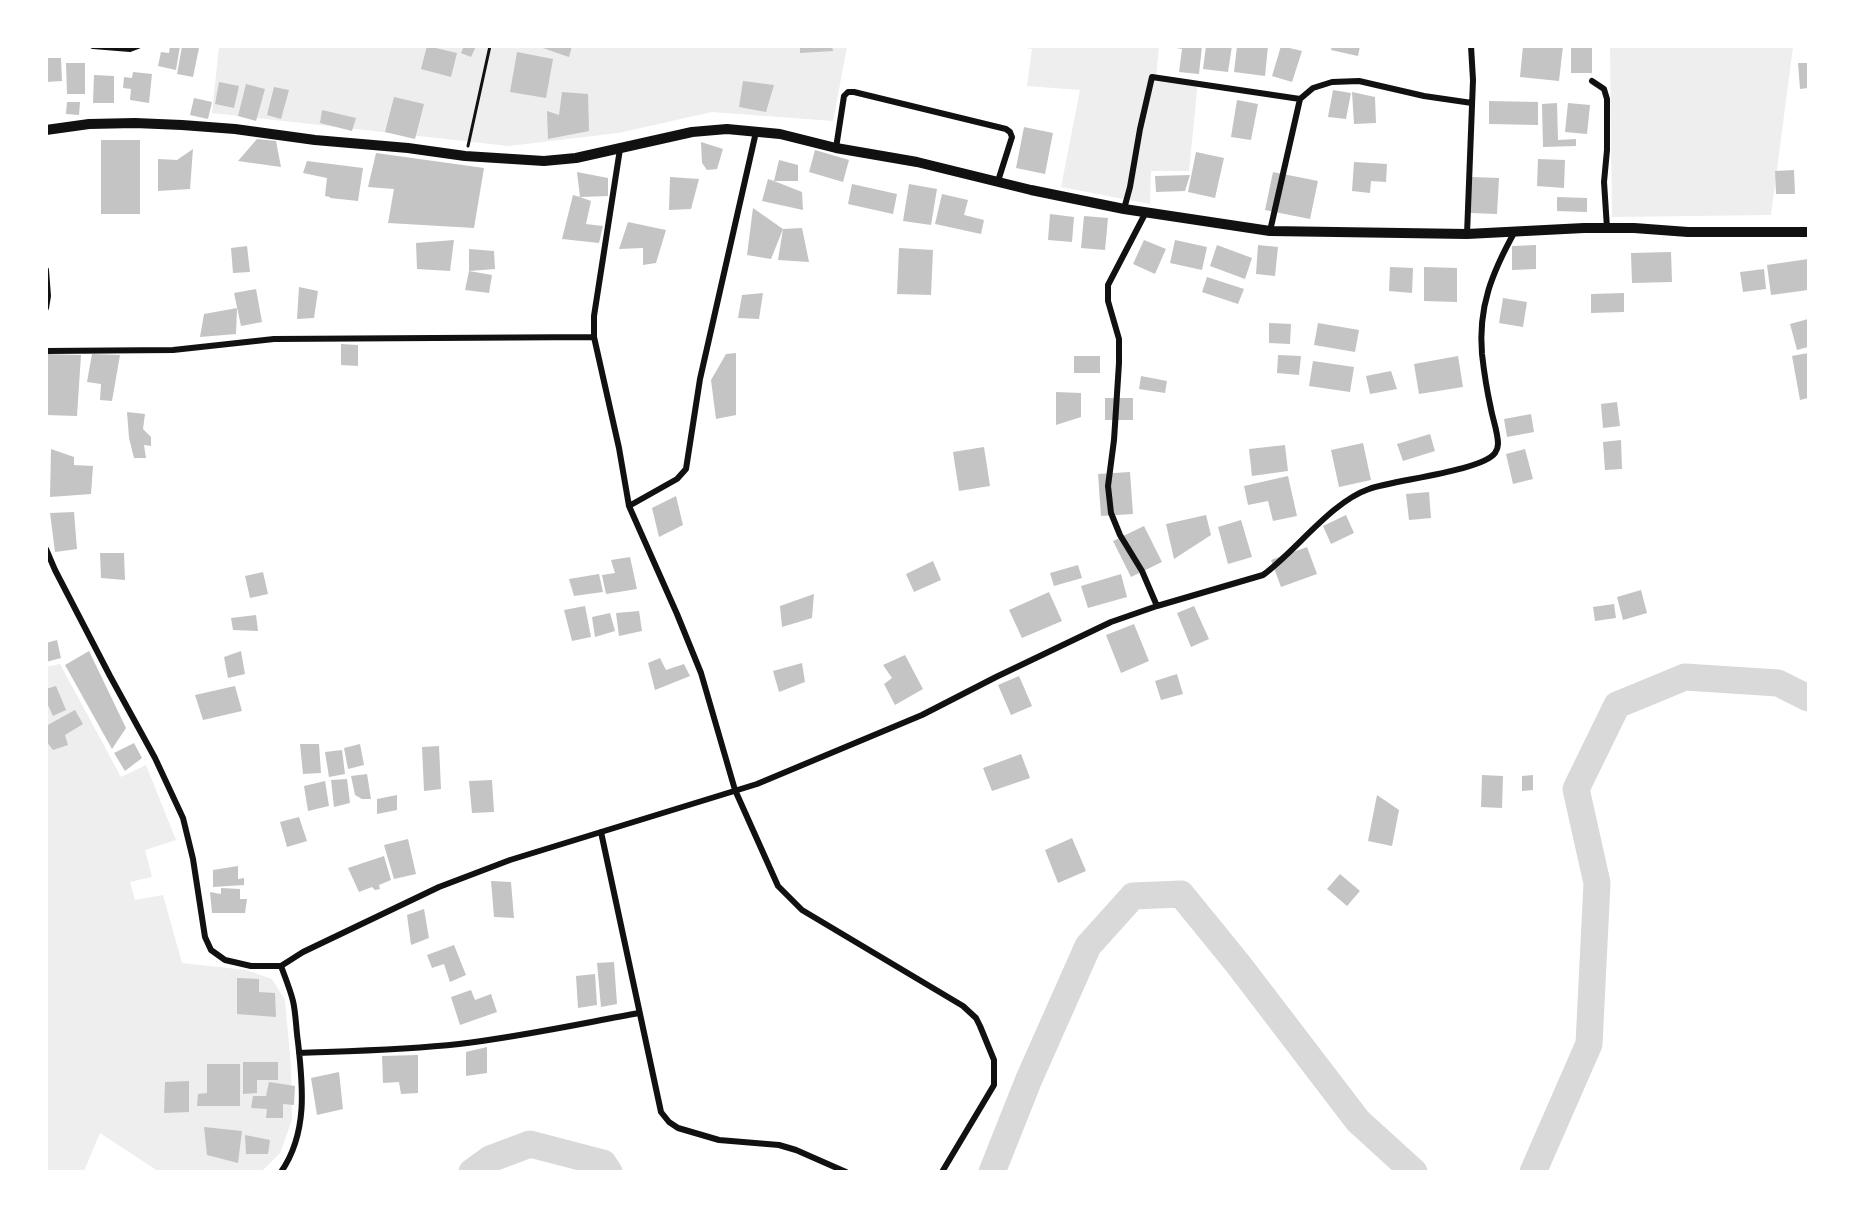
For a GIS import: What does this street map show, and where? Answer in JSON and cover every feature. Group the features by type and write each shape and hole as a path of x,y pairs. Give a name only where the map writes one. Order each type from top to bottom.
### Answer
{"street":[{"path":"93,46 130,49 138,46"},
{"path":"1467,234 1473,59 1471,46"},
{"path":"1124,209 1152,77 1300,99"},
{"path":"1270,231 1300,99 1313,88 1332,82 1359,81 1472,104"},
{"path":"1592,81 1604,89 1607,99 1607,150 1604,182 1607,228"},
{"path":"836,148 844,96 849,92 854,92 1006,129 1012,137 998,181"},
{"path":"46,130 89,124 182,125 465,156 544,161 576,158 692,132 727,129 780,134 836,148 917,162 1075,200 1270,231 1467,234 1634,228 1688,232 1809,232"},
{"path":"629,506 677,479 686,469 700,379 756,132"},
{"path":"620,149 594,316 594,337 619,448 629,506 701,673 735,790 778,886 802,910 963,1006 976,1018 980,1026 994,1060 994,1085 942,1172"},
{"path":"1146,212 1108,285 1108,301 1119,339 1114,440 1108,486 1111,513 1120,535 1143,571 1156,606"},
{"path":"46,549 110,676 155,758 183,818 193,859 204,937 211,950 225,960 242,964 281,966 303,952 439,887 510,860 735,790 791,770 922,715 996,676 1112,622 1156,606 1263,575 1352,496 1370,488 1456,470 1483,461 1494,454 1498,446 1488,396 1482,322 1487,294 1496,266 1514,233"},
{"path":"46,270 46,308"},
{"path":"46,351 173,350 274,339 594,337"},
{"path":"601,832 661,1112 678,1128 718,1140 779,1145 846,1172"},
{"path":"281,966 293,1003 303,1098 301,1121 290,1158 281,1172"},
{"path":"299,1053 458,1044 523,1035 639,1013"}],"path":[{"path":"465,156 490,46"}],"shaded area":[{"path":"219,47 847,47 833,121 712,112 618,133 509,146 212,113"},
{"path":"1020,47 1159,47 1156,78 1198,81 1189,171 1151,171 1150,204 1061,187 1080,90 1027,86 1032,49"},
{"path":"1610,47 1793,47 1771,215 1612,217"},
{"path":"60,664 121,777 146,765 176,840 145,850 152,877 130,882 135,900 163,895 182,963 246,970 272,979 285,1000 291,1066 292,1120 280,1153 262,1171 158,1171 100,1133 84,1171 47,1171 46,667"}],"building":[{"path":"170,46 180,46 176,70 158,66 161,52 169,53"},
{"path":"182,46 199,48 193,77 177,74"},
{"path":"427,46 457,53 451,77 421,69"},
{"path":"464,46 476,46 471,57 461,53"},
{"path":"537,46 572,46 569,57"},
{"path":"800,46 832,46 833,51 800,53"},
{"path":"1176,46 1202,46 1199,74 1179,72 1182,49"},
{"path":"1206,46 1232,46 1228,72 1203,69"},
{"path":"1237,46 1268,46 1265,76 1234,72"},
{"path":"1281,46 1302,51 1292,82 1272,76"},
{"path":"1332,46 1360,46 1358,56 1331,50"},
{"path":"1523,46 1563,46 1559,81 1520,77"},
{"path":"1571,46 1592,46 1592,73 1571,73"},
{"path":"517,52 553,59 546,98 510,92"},
{"path":"46,58 61,58 62,81 46,82"},
{"path":"66,63 85,63 85,94 67,94"},
{"path":"1798,63 1808,63 1808,88 1800,89"},
{"path":"133,72 152,74 149,103 130,100 131,89 123,88 124,77 132,78"},
{"path":"94,75 114,76 114,103 93,103"},
{"path":"743,81 774,85 766,112 739,107"},
{"path":"219,82 239,86 234,108 215,104"},
{"path":"246,84 265,89 256,121 238,116"},
{"path":"274,87 289,90 281,119 267,115"},
{"path":"1333,90 1351,93 1346,119 1328,117"},
{"path":"562,92 588,94 589,131 548,139 547,111 559,115"},
{"path":"1352,92 1375,97 1376,123 1354,124"},
{"path":"394,97 424,104 415,139 385,132"},
{"path":"194,98 212,102 208,119 190,115"},
{"path":"1237,100 1258,104 1251,140 1231,137"},
{"path":"1489,101 1538,102 1538,125 1489,124"},
{"path":"67,102 80,102 79,115 66,114"},
{"path":"1557,103 1558,140 1576,139 1576,146 1543,147 1542,104"},
{"path":"1568,103 1590,105 1587,134 1565,132"},
{"path":"322,110 356,118 352,131 320,123"},
{"path":"1024,127 1053,133 1045,174 1016,168"},
{"path":"257,139 276,141 281,167 238,161"},
{"path":"101,140 140,140 140,214 101,214"},
{"path":"701,142 723,149 717,169 707,170 702,163"},
{"path":"193,149 190,189 158,191 158,159 177,160"},
{"path":"815,150 849,160 843,182 809,172"},
{"path":"1196,152 1224,158 1215,198 1188,192"},
{"path":"376,153 484,168 474,228 388,223 394,189 368,187"},
{"path":"1538,159 1565,160 1564,188 1537,186"},
{"path":"779,160 798,165 798,181 774,181"},
{"path":"307,161 363,168 358,201 325,196 327,178 303,173"},
{"path":"1354,162 1387,164 1386,182 1371,181 1370,193 1352,191"},
{"path":"1794,170 1795,194 1776,194 1775,171"},
{"path":"577,172 608,178 608,196 580,197"},
{"path":"1273,172 1318,181 1310,219 1265,210"},
{"path":"1190,175 1185,191 1156,192 1155,176"},
{"path":"670,177 699,179 691,209 669,210"},
{"path":"1471,177 1499,178 1497,214 1470,213"},
{"path":"768,179 802,192 803,210 762,201"},
{"path":"852,184 897,194 893,214 848,204"},
{"path":"909,184 937,189 931,225 903,221"},
{"path":"942,194 968,200 964,215 984,220 981,234 935,224"},
{"path":"573,195 591,201 586,224 603,226 599,243 562,239"},
{"path":"1557,197 1587,198 1587,212 1557,211"},
{"path":"753,208 783,229 771,259 747,255"},
{"path":"1050,214 1074,217 1072,242 1048,240"},
{"path":"1084,216 1108,218 1105,250 1081,248"},
{"path":"628,222 666,230 656,263 643,265 643,248 619,249"},
{"path":"802,228 809,262 778,260 783,229"},
{"path":"454,240 450,271 417,269 416,243"},
{"path":"1144,240 1166,249 1155,274 1133,264"},
{"path":"1175,240 1207,247 1202,270 1170,263"},
{"path":"1217,245 1252,258 1245,279 1210,266"},
{"path":"1258,245 1278,247 1275,276 1256,274"},
{"path":"1536,245 1536,269 1512,270 1512,246"},
{"path":"247,246 250,272 233,273 231,248"},
{"path":"899,248 933,250 931,295 897,294"},
{"path":"469,249 494,251 495,269 469,271"},
{"path":"1671,252 1672,282 1632,283 1631,253"},
{"path":"1808,259 1808,290 1771,295 1767,265"},
{"path":"1390,267 1413,268 1412,293 1389,291"},
{"path":"1424,267 1457,268 1457,302 1424,301"},
{"path":"1764,269 1766,289 1743,292 1740,272"},
{"path":"469,271 492,275 489,293 465,290"},
{"path":"1207,277 1244,289 1238,304 1202,292"},
{"path":"299,287 318,291 314,318 297,319"},
{"path":"256,289 262,322 241,326 234,293"},
{"path":"763,293 759,319 738,318 742,295"},
{"path":"1624,293 1624,312 1591,313 1591,294"},
{"path":"1503,298 1527,302 1523,327 1499,323"},
{"path":"237,308 236,334 200,337 204,314"},
{"path":"1808,319 1808,347 1797,350 1790,324"},
{"path":"1269,323 1291,324 1290,344 1269,343"},
{"path":"1318,323 1359,330 1355,352 1314,345"},
{"path":"341,344 358,345 358,366 341,365"},
{"path":"736,353 736,415 716,419 711,380 726,354"},
{"path":"1808,353 1808,398 1800,400 1792,356"},
{"path":"48,354 81,355 77,416 46,415"},
{"path":"92,354 120,355 112,401 100,400 101,384 87,382"},
{"path":"1278,355 1301,356 1299,375 1277,373"},
{"path":"1074,356 1100,356 1100,373 1074,373"},
{"path":"1458,356 1463,387 1419,394 1414,364"},
{"path":"1313,361 1354,367 1350,392 1309,386"},
{"path":"1391,371 1397,389 1370,394 1366,376"},
{"path":"1141,376 1167,381 1165,393 1139,389"},
{"path":"1056,392 1081,393 1081,417 1056,425"},
{"path":"1105,398 1133,398 1133,420 1105,420"},
{"path":"1617,402 1620,426 1603,428 1601,404"},
{"path":"127,412 145,414 143,429 151,437 151,446 144,445 146,458 134,458 129,438"},
{"path":"1531,414 1534,432 1507,437 1504,419"},
{"path":"1430,434 1435,451 1403,461 1397,444"},
{"path":"1621,440 1622,469 1605,470 1603,442"},
{"path":"1363,443 1371,480 1339,487 1331,450"},
{"path":"1285,445 1288,471 1252,476 1249,449"},
{"path":"984,447 990,486 959,491 953,452"},
{"path":"51,449 74,457 74,465 93,466 91,494 50,497"},
{"path":"1525,449 1533,479 1513,484 1506,454"},
{"path":"1130,472 1133,514 1101,516 1098,474"},
{"path":"1288,476 1297,516 1273,521 1268,501 1248,505 1244,486"},
{"path":"1429,492 1431,518 1409,520 1406,494"},
{"path":"676,496 683,525 659,537 652,508"},
{"path":"74,512 77,549 55,552 50,513"},
{"path":"1206,515 1211,535 1174,559 1166,524"},
{"path":"1346,515 1354,533 1331,544 1323,526"},
{"path":"1241,520 1252,557 1228,564 1218,527"},
{"path":"1144,526 1162,562 1131,577 1113,541"},
{"path":"1307,547 1317,574 1281,587 1271,560"},
{"path":"100,553 124,553 125,580 101,578"},
{"path":"630,557 637,589 606,594 602,575 615,573 611,560"},
{"path":"933,561 941,580 914,592 906,574"},
{"path":"1078,565 1082,578 1054,586 1050,573"},
{"path":"263,572 268,594 250,598 245,576"},
{"path":"599,574 603,592 574,596 569,579"},
{"path":"1121,574 1127,597 1088,608 1081,586"},
{"path":"1641,590 1647,613 1623,620 1617,597"},
{"path":"1049,592 1062,621 1022,638 1009,610"},
{"path":"814,594 812,618 782,627 780,606"},
{"path":"1614,604 1616,618 1595,621 1593,607"},
{"path":"585,606 591,637 572,641 564,610"},
{"path":"1194,606 1209,639 1191,647 1177,613"},
{"path":"639,611 642,631 619,636 616,613"},
{"path":"610,613 615,631 595,637 592,617"},
{"path":"256,615 258,631 233,630 231,618"},
{"path":"1134,624 1149,661 1121,673 1106,635"},
{"path":"57,640 61,658 46,662 46,643"},
{"path":"89,651 126,728 112,749 65,665"},
{"path":"241,651 245,674 228,678 224,657"},
{"path":"905,655 923,689 895,705 884,684 892,678 883,665"},
{"path":"660,658 666,670 684,664 690,676 655,690 648,663"},
{"path":"802,663 805,682 779,692 773,671"},
{"path":"1177,674 1183,694 1161,700 1155,681"},
{"path":"1019,676 1032,706 1011,715 998,685"},
{"path":"56,686 66,710 53,716 46,701 46,689"},
{"path":"235,686 242,711 203,720 195,695"},
{"path":"75,710 83,724 65,735 68,745 53,750 46,741 46,726"},
{"path":"134,743 142,758 125,771 114,753"},
{"path":"300,744 319,744 321,773 303,774"},
{"path":"360,744 364,765 348,769 344,748"},
{"path":"439,746 441,789 424,791 422,747"},
{"path":"342,750 345,774 329,777 325,752"},
{"path":"1021,754 1030,778 992,791 983,768"},
{"path":"367,774 371,799 362,799 355,795 351,776"},
{"path":"1482,775 1503,776 1502,808 1481,807"},
{"path":"1533,775 1533,790 1522,791 1522,776"},
{"path":"347,779 350,803 334,807 331,780"},
{"path":"492,780 494,812 472,813 469,781"},
{"path":"325,781 329,806 308,811 304,786"},
{"path":"397,795 397,810 377,814 377,799"},
{"path":"1377,795 1399,810 1392,846 1368,841"},
{"path":"299,817 307,841 287,847 280,822"},
{"path":"1072,838 1086,871 1058,883 1045,850"},
{"path":"408,839 416,874 394,879 384,845"},
{"path":"384,856 391,880 379,885 380,889 375,890 372,887 359,892 348,868"},
{"path":"238,866 238,879 244,878 244,885 213,887 213,870"},
{"path":"1340,874 1360,891 1347,906 1327,889"},
{"path":"491,881 511,882 514,918 494,917"},
{"path":"221,888 240,889 240,899 247,899 245,913 212,913 210,892 221,894"},
{"path":"424,909 429,938 411,945 407,915"},
{"path":"454,945 466,975 450,982 444,964 432,968 427,955"},
{"path":"614,962 617,1004 601,1007 597,963"},
{"path":"595,974 597,1005 578,1008 576,976"},
{"path":"237,978 259,979 259,992 275,993 276,1017 237,1014"},
{"path":"471,990 475,1000 491,994 497,1012 460,1025 451,997"},
{"path":"487,1047 487,1073 466,1076 466,1052"},
{"path":"418,1055 418,1093 401,1094 399,1082 383,1083 382,1056"},
{"path":"243,1062 278,1062 278,1080 257,1080 257,1093 243,1094"},
{"path":"207,1064 240,1064 240,1106 197,1106 198,1094 207,1093"},
{"path":"339,1072 343,1109 317,1115 311,1078"},
{"path":"189,1081 189,1112 164,1113 165,1082"},
{"path":"269,1082 295,1086 294,1105 283,1104 283,1118 266,1118 267,1109 251,1108 253,1096 266,1096"},
{"path":"204,1127 242,1131 238,1163 207,1155"},
{"path":"245,1135 270,1140 268,1154 246,1154"}],"waterway":[{"path":"1533,1172 1589,1044 1597,883 1576,789 1617,705 1685,677 1778,683 1808,698"},
{"path":"992,1172 1029,1079 1088,946 1133,896 1181,894 1238,964 1358,1121 1414,1172"},
{"path":"472,1172 490,1159 530,1144 603,1163 609,1172"}]}
